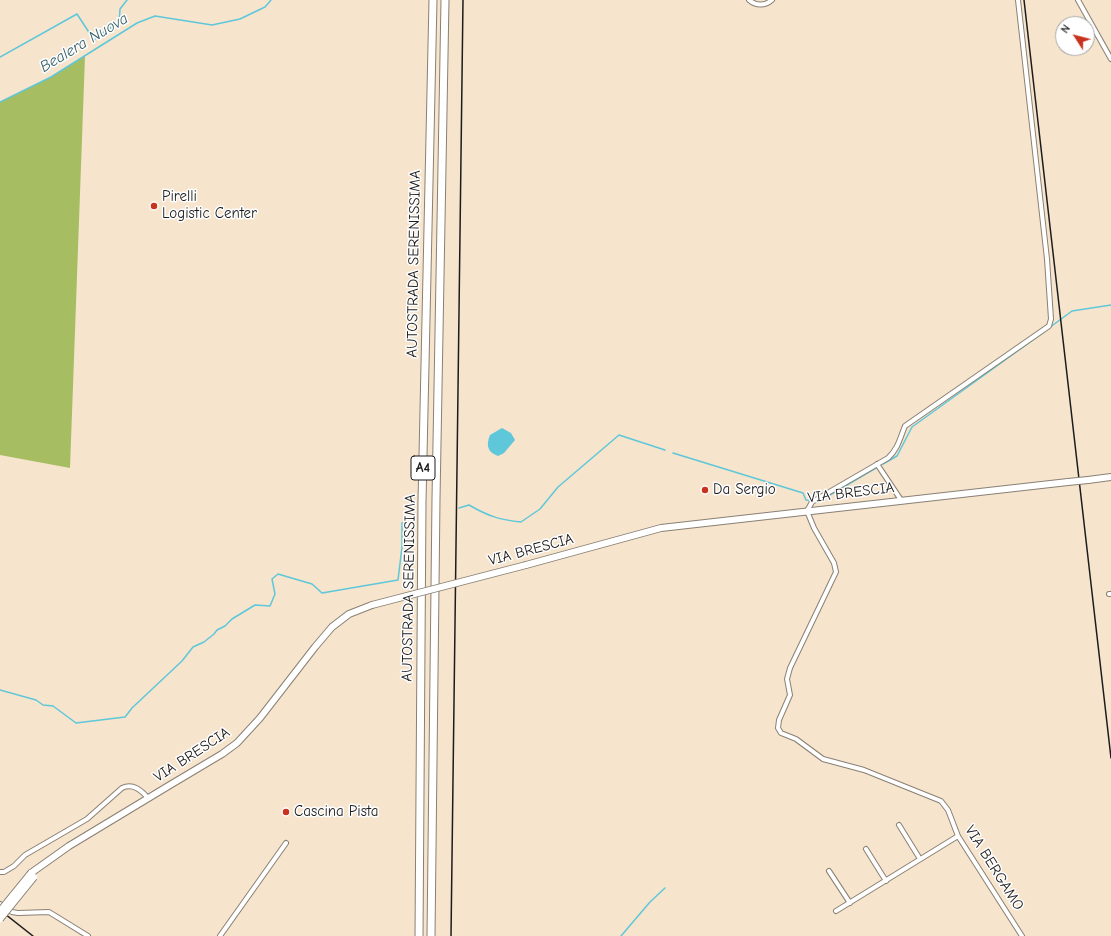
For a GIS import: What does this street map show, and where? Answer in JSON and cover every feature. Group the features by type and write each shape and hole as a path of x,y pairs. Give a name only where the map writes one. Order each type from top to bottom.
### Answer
{"highway":[{"name":"AUTOSTRADA SERENISSIMA","path":"419,936 422,493 433,0"},
{"name":"AUTOSTRADA SERENISSIMA","path":"432,936 436,492 445,0"}],"main road":[{"name":"VIA BRESCIA","path":"0,910 32,875 50,859 222,754 237,743 260,718 332,627 349,614 372,605 661,528 1111,477"},
{"name":"VIA BRESCIA","path":"0,920 32,875"}],"street":[{"path":"749,0 760,5 772,0"},
{"path":"807,511 814,501 877,464 894,452 905,426 1049,326 1051,319 1047,259 1018,0"},
{"path":"1078,0 1111,59"},
{"path":"877,464 901,500"},
{"name":"VIA BERGAMO","path":"807,511 814,528 834,562 836,572 790,668 788,679 790,694 779,720 778,728 781,733 796,739 822,760 861,770 941,801 948,810 958,836 1022,936"},
{"path":"0,872 4,872 14,866 25,855 87,819 126,786 135,787 148,798"},
{"path":"900,825 920,860"},
{"path":"836,911 958,836"},
{"path":"220,936 286,843"},
{"path":"866,849 886,881"},
{"path":"829,871 850,903"},
{"path":"0,904 12,912 18,913 49,912 88,936"}],"green space":[{"path":"85,56 70,468 0,455 0,102 51,77"}],"water":[{"path":"502,428 511,433 515,440 504,453 498,456 488,448 488,442 490,435"}],"waterway":[{"path":"0,57 77,14 94,40 106,30 119,24 120,9 127,0"},
{"name":"Bealera Nuova","path":"0,102 51,77 137,23 155,16 212,25 240,19 265,7 271,0"},
{"path":"1049,328 1072,311 1111,305"},
{"path":"883,464 897,456 912,427 1044,332"},
{"path":"459,508 469,505 494,517 521,522 540,509 558,487 619,435 665,450"},
{"path":"673,453 803,493 806,500 812,501"},
{"path":"816,502 876,468"},
{"path":"0,690 36,700 43,705 53,706 76,723 125,717 132,708 182,661 193,647 204,642 232,619 255,605 270,606 275,594 272,579 278,574 312,584 322,593 398,580 402,547 402,523 404,523"},
{"path":"621,936 650,902 665,888"}],"railway":[{"path":"451,936 463,0"},
{"path":"1024,0 1111,758"},
{"path":"0,910 33,936"}],"place":[{"name":"Pirelli Logistic Center","path":"154,206"},
{"name":"Da Sergio","path":"705,490"},
{"name":"Cascina Pista","path":"286,812"}]}
